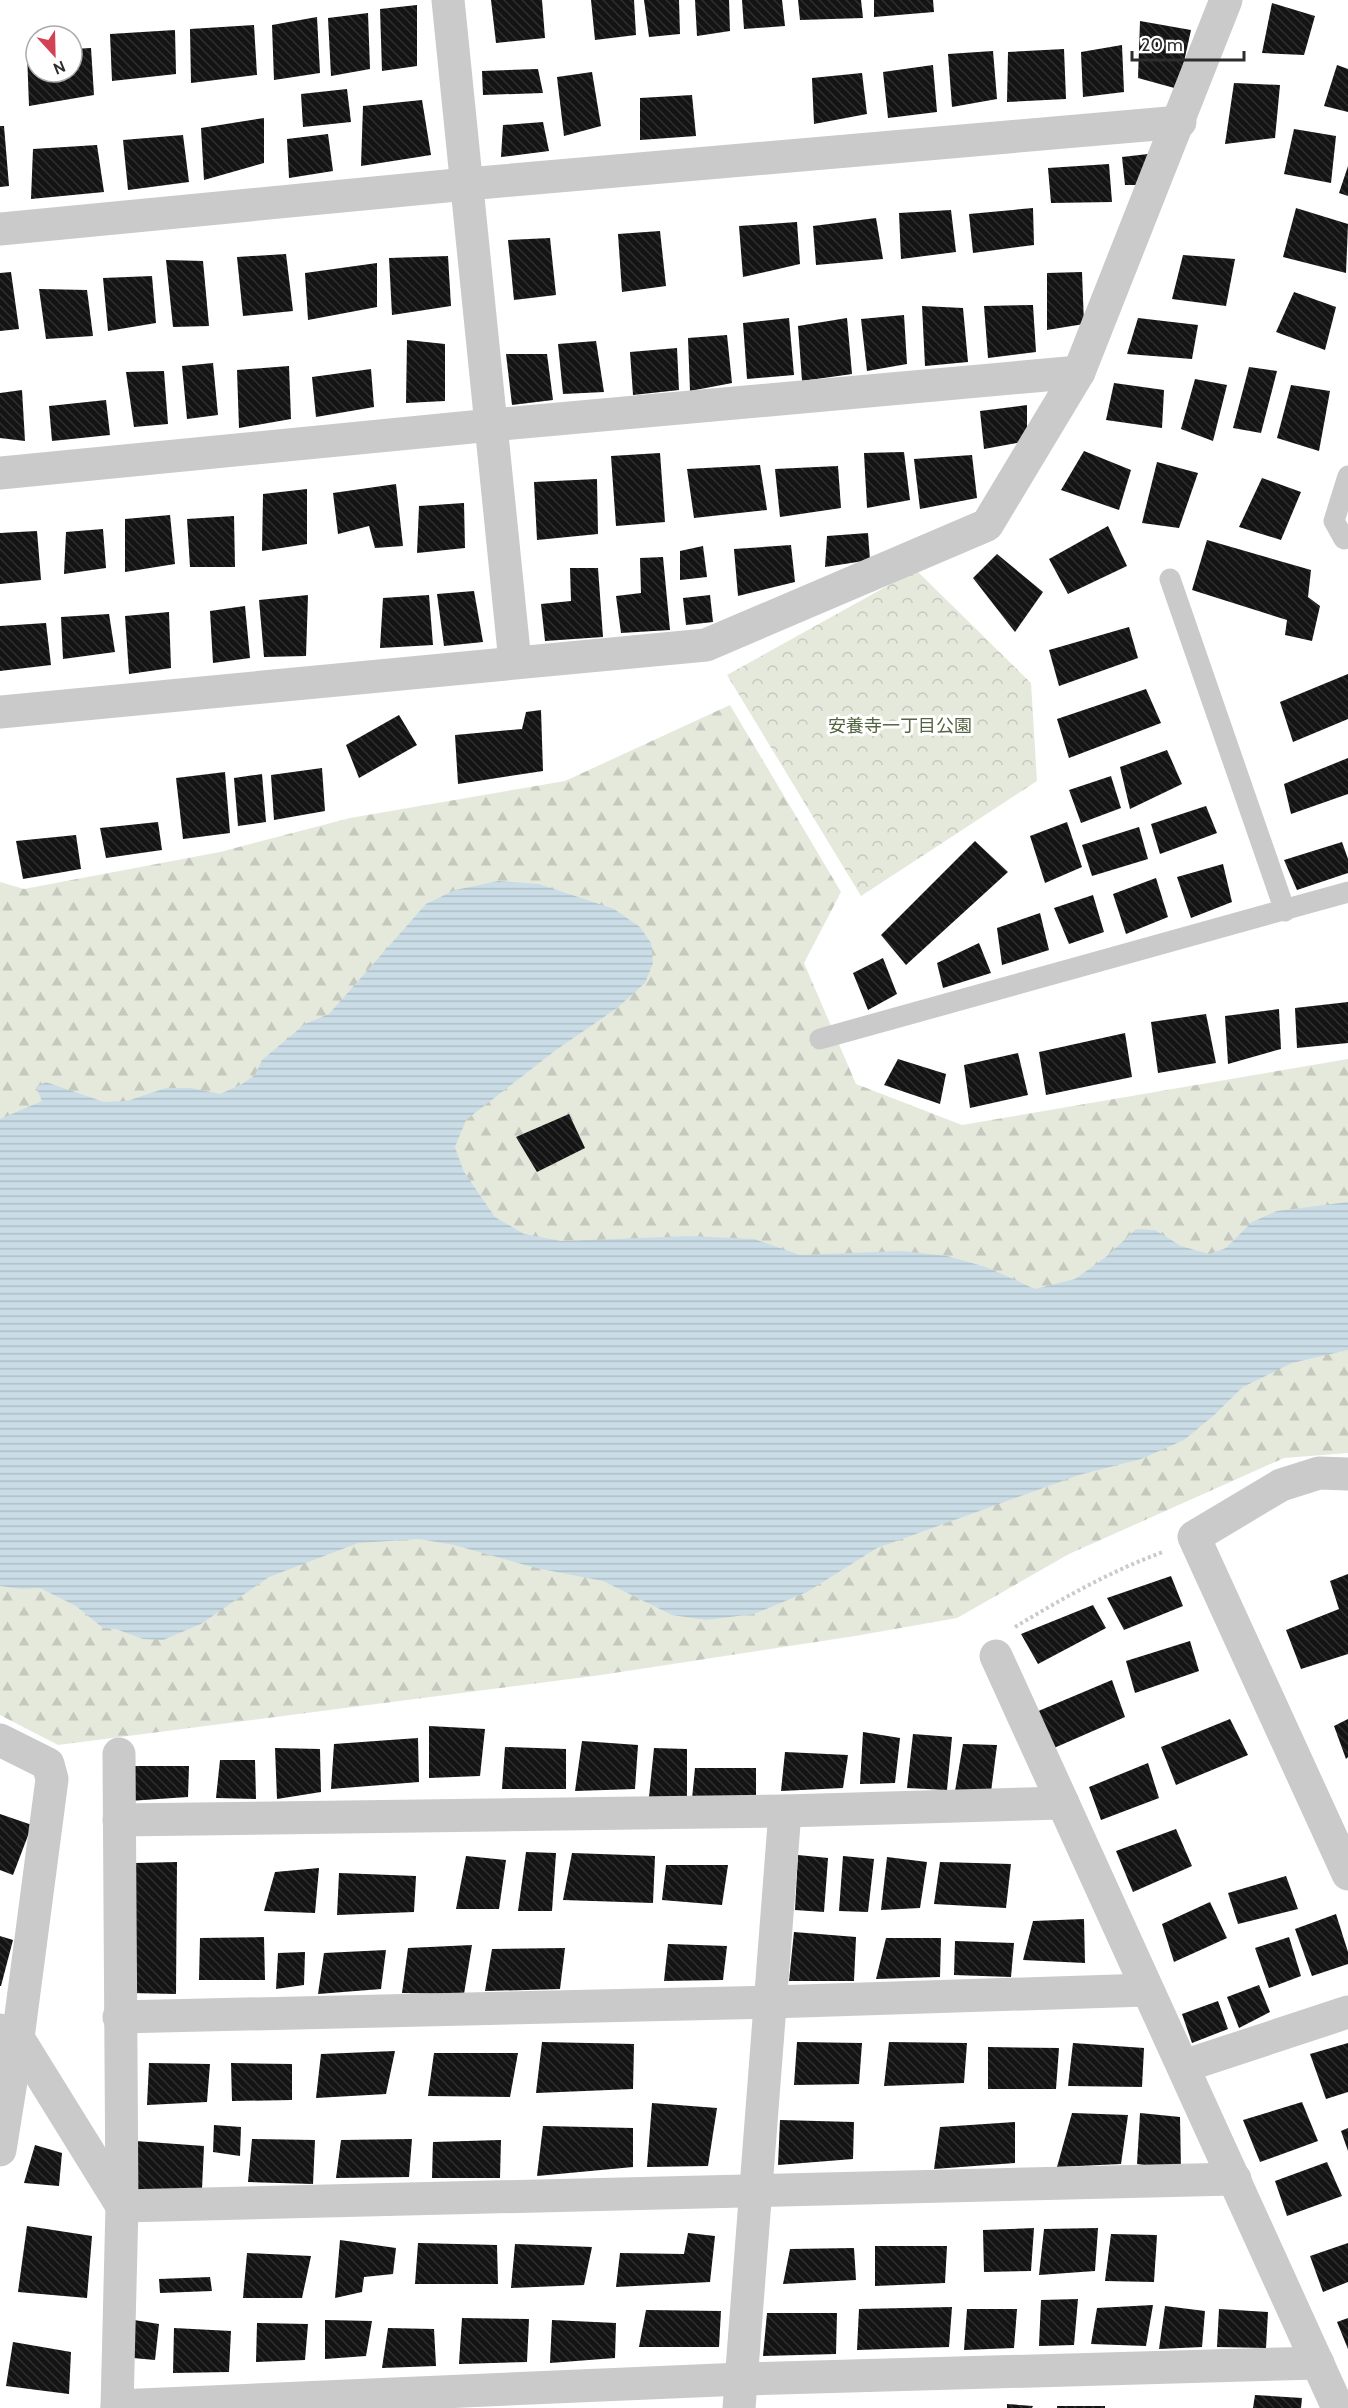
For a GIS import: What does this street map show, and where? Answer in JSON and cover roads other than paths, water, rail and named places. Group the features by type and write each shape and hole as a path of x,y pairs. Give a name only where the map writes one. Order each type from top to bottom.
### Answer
{"street":[{"path":"448,0 515,662"},
{"path":"0,712 706,645 987,525 1079,372 1180,122 1226,0"},
{"path":"0,229 467,184 1180,122"},
{"path":"0,473 492,425 1079,372"},
{"path":"1348,1474 1319,1473 1281,1485 1194,1537 1348,1874"},
{"path":"996,1656 1338,2408"},
{"path":"0,1740 48,1764 52,1779 9,2034 0,2150"},
{"path":"119,1754 122,2206 117,2407 740,2393 1318,2363"},
{"path":"119,1820 785,1811 1063,1803"},
{"path":"740,2393 785,1811"},
{"path":"119,2017 770,2002 1148,1990"},
{"path":"1184,2066 1348,2012"},
{"path":"9,2034 122,2206"},
{"path":"122,2206 1235,2180"}],"lane":[{"path":"1344,540 1334,521 1348,476"},
{"path":"1170,579 1285,910"},
{"path":"820,1039 1348,892"}],"water":[{"path":"498,881 539,884 614,909 640,927 651,943 653,963 645,983 617,1008 556,1050 466,1120 455,1147 464,1172 495,1217 524,1234 561,1241 691,1236 754,1239 800,1255 902,1251 947,1256 986,1267 1035,1289 1075,1279 1107,1256 1136,1229 1155,1230 1181,1246 1209,1254 1226,1248 1252,1222 1277,1211 1348,1202 1348,1350 1292,1363 1243,1387 1184,1440 1141,1459 1079,1475 877,1548 807,1592 754,1614 706,1620 672,1615 603,1581 536,1568 454,1545 419,1539 358,1543 269,1577 201,1624 163,1640 143,1639 116,1629 103,1628 76,1606 40,1588 22,1589 0,1586 0,1119 42,1101 36,1087 46,1082 104,1102 127,1101 166,1088 191,1088 220,1094 242,1084 255,1075 262,1060 305,1024 329,1014 426,904 455,890"}],"park label":[{"name":"安養寺一丁目公園","path":"900,726"}]}
